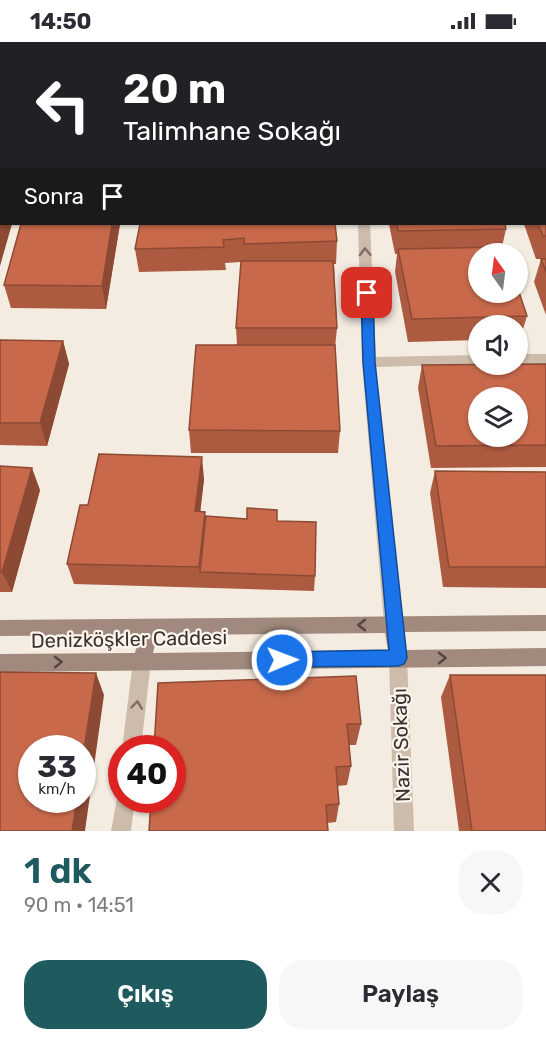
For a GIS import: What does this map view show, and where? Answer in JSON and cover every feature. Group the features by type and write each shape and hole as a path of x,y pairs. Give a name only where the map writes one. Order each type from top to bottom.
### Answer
{"street":[{"path":"364,225 369,362 398,658"},
{"path":"528,359 546,359"},
{"path":"369,362 468,360"},
{"name":"Denizköşkler Caddesi","path":"0,628 546,623"},
{"path":"133,735 142,662 150,626"},
{"name":"Denizköşkler Caddesi","path":"0,663 546,657"},
{"name":"Nazir Sokağı","path":"398,658 404,831"},
{"path":"121,831 123,813"}],"building":[{"path":"21,225 112,225 102,286 4,285"},
{"path":"140,225 335,225 337,241 244,244 244,238 223,240 224,247 135,249"},
{"path":"397,225 505,225 506,229 398,231"},
{"path":"538,225 546,225 546,236 543,236"},
{"path":"468,248 468,303 523,303 527,315 468,315 468,318 412,319 398,249"},
{"path":"541,259 546,259 546,272"},
{"path":"241,261 333,261 337,328 236,328"},
{"path":"0,340 63,341 40,423 0,423"},
{"path":"196,345 335,345 340,431 189,430"},
{"path":"528,364 546,364 546,445 528,445 528,387 468,387 468,446 436,446 422,365 468,365 468,375 528,375"},
{"path":"99,454 202,457 195,511 205,512 199,567 67,564 80,505 88,505"},
{"path":"0,466 32,468 2,572 0,572"},
{"path":"435,471 546,472 546,567 449,567"},
{"path":"247,508 277,510 277,521 316,522 315,576 200,572 206,516 247,519"},
{"path":"0,672 96,673 86,735 18,735 18,813 75,813 72,831 0,831"},
{"path":"450,675 546,675 546,831 472,831"},
{"path":"356,676 361,724 347,724 351,766 336,767 339,804 326,805 328,831 149,831 150,813 186,813 186,735 155,735 158,683"}],"route":[{"path":"282,660 398,658 369,362 367,293"}]}
